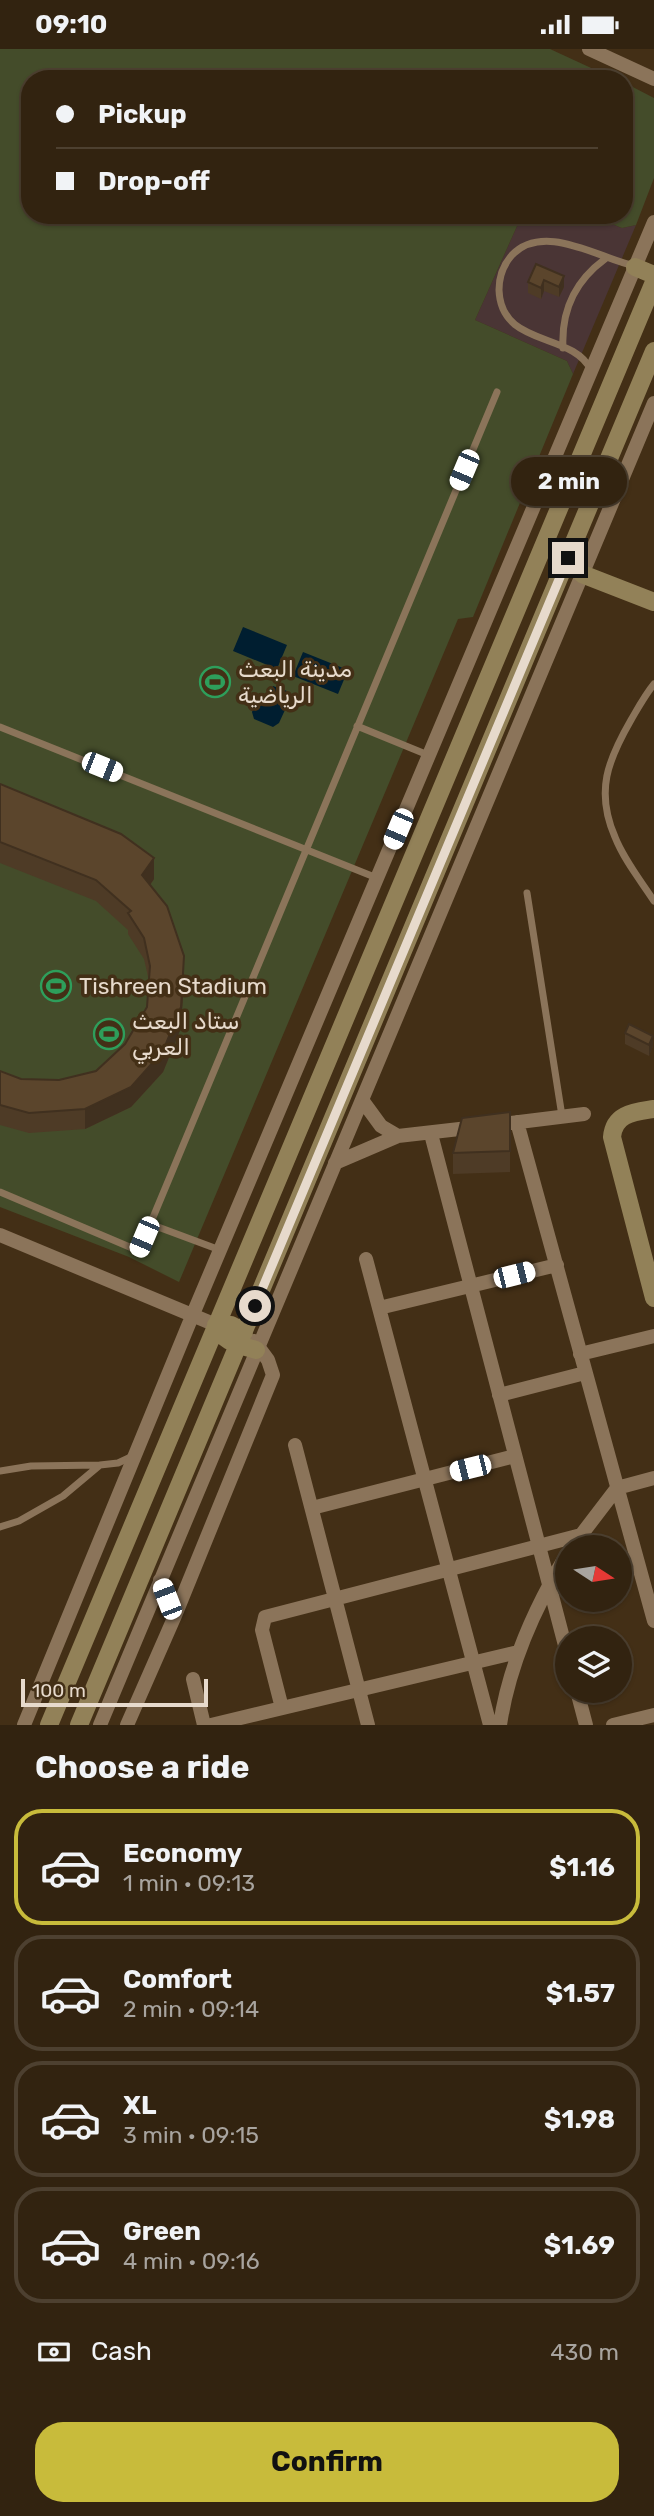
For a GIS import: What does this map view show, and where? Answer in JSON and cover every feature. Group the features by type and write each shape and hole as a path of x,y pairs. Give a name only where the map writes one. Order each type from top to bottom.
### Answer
{"main road":[{"path":"635,267 654,275"},
{"path":"49,1725 654,282"},
{"path":"79,1725 654,351"},
{"path":"582,574 653,599"},
{"path":"654,1109 620,1118 612,1131 613,1147 648,1251 654,1298"},
{"path":"216,1325 222,1336 242,1338 257,1348"}],"street":[{"path":"589,49 654,79"},
{"path":"24,1725 193,1314 654,222"},
{"path":"100,1725 654,403"},
{"path":"362,1100 381,1126 398,1136"},
{"path":"335,1163 398,1136 583,1114"},
{"path":"517,1122 584,1373 650,1592 654,1621"},
{"path":"431,1134 560,1626"},
{"path":"0,1235 216,1325"},
{"path":"366,1259 490,1725"},
{"path":"379,1308 557,1265"},
{"path":"580,1354 654,1336"},
{"path":"127,1725 174,1618 273,1375 268,1360 257,1348"},
{"path":"499,1395 584,1373"},
{"path":"295,1445 368,1725"},
{"path":"312,1509 515,1456"},
{"path":"581,1535 617,1487 654,1478"},
{"path":"282,1708 262,1630 265,1617 555,1544"},
{"path":"500,1725 509,1678 518,1652 555,1577"},
{"path":"160,1580 174,1618"},
{"path":"211,1725 518,1652"},
{"path":"192,1679 204,1725"},
{"path":"580,1703 586,1725"},
{"path":"613,1725 654,1715"}],"lane":[{"path":"591,370 582,357 530,334 511,320 500,299 501,275 505,264 522,247 545,240 571,245 605,259 635,267"},
{"path":"563,348 563,322 571,297 586,275 605,259"},
{"path":"0,1192 139,1251 497,393"},
{"path":"654,684 613,751 607,768 606,786 609,821 614,836 654,901"},
{"path":"357,726 429,755"},
{"path":"0,727 377,878"},
{"path":"527,893 562,1116"},
{"path":"150,1224 221,1250"},
{"path":"0,1471 31,1466 118,1463 134,1456"},
{"path":"0,1527 19,1521 63,1496 100,1465"}],"shaded area":[{"path":"518,224 612,224 622,228 636,225 573,374 567,361 475,320"}],"green space":[{"name":"مدينة البعث الرياضية","path":"0,49 550,49 596,70 21,70 21,224 518,224 475,320 567,361 573,374 473,617 458,619 179,1282 129,1257 0,1207"},
{"path":"633,87 654,98 654,178 636,225 622,228 612,224 633,224"}],"water":[{"path":"243,627 287,645 277,669 233,651"},
{"path":"303,652 348,670 338,694 293,676"},
{"path":"273,686 287,691 290,699 279,723 273,727 254,719 252,712 255,703 261,700 277,705 268,698"}],"building":[{"path":"536,264 564,276 559,287 544,280 541,288 528,282"},
{"name":"Tishreen Stadium","path":"0,784 121,834 154,858 142,875 167,906 184,956 181,1007 163,1051 131,1087 85,1109 29,1113 0,1105 0,1071 21,1079 59,1080 96,1071 125,1044 147,1007 150,966 144,938 128,913 131,911 96,880 0,842"},
{"path":"629,1024 653,1036 649,1045 625,1033"},
{"path":"510,1112 510,1151 453,1153 462,1118"}],"place":[{"name":"مدينة البعث الرياضية","path":"215,682"},
{"name":"Tishreen Stadium","path":"56,986"},
{"name":"ستاد البعث العربي","path":"109,1034"}],"route":[{"path":"255,1306 568,558"}]}
